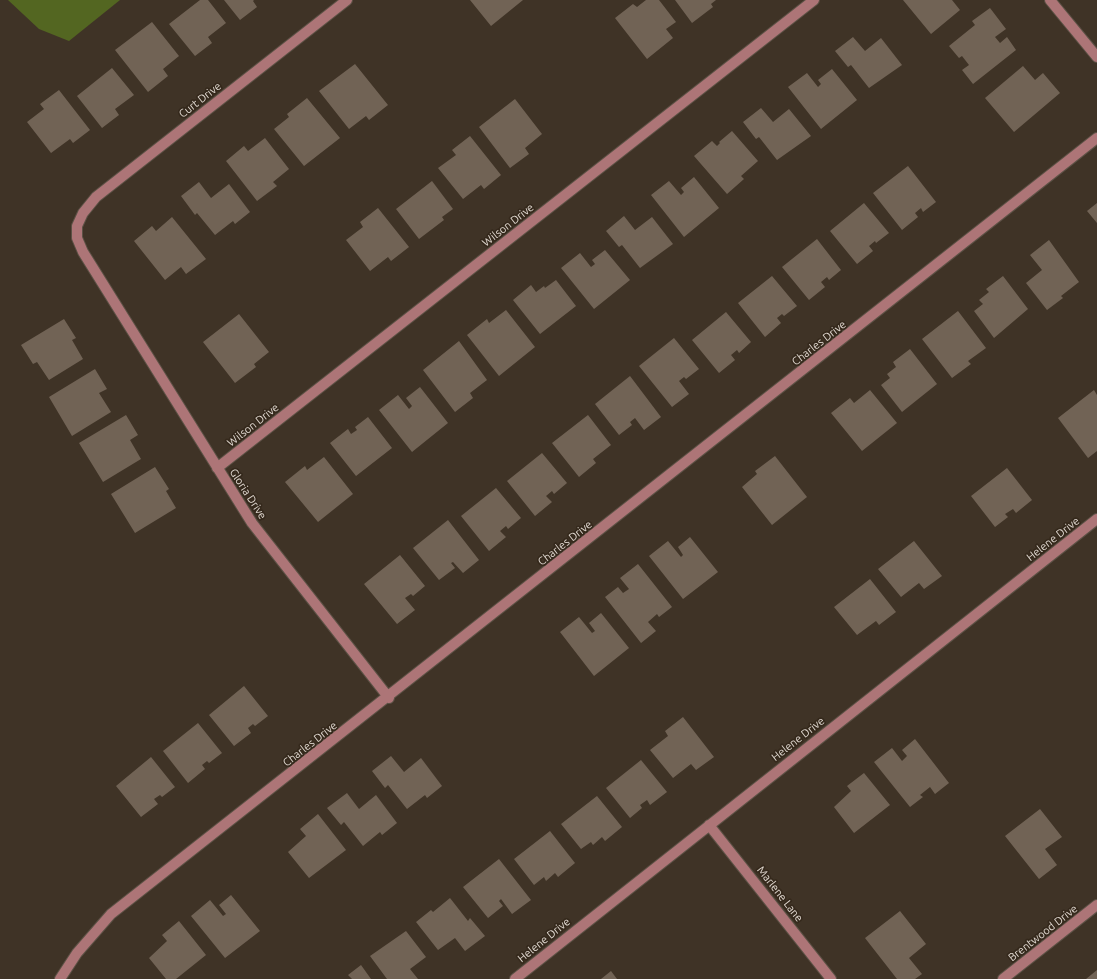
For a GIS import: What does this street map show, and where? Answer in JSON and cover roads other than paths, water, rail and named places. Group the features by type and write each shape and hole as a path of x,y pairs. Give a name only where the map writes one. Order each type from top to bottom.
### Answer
{"street":[{"name":"Curt Drive","path":"77,226 83,213 96,197 346,0"},
{"name":"Wilson Drive","path":"217,468 814,0"},
{"path":"1050,0 1097,57"},
{"name":"Charles Drive","path":"60,979 77,953 111,914 389,698 1097,138"},
{"name":"Gloria Drive","path":"77,226 77,238 83,252 252,523 389,698"},
{"name":"Helene Drive","path":"515,979 1097,519"},
{"name":"Marlene Lane","path":"709,825 831,979"},
{"name":"Brentwood Drive","path":"1003,979 1097,905"}]}
